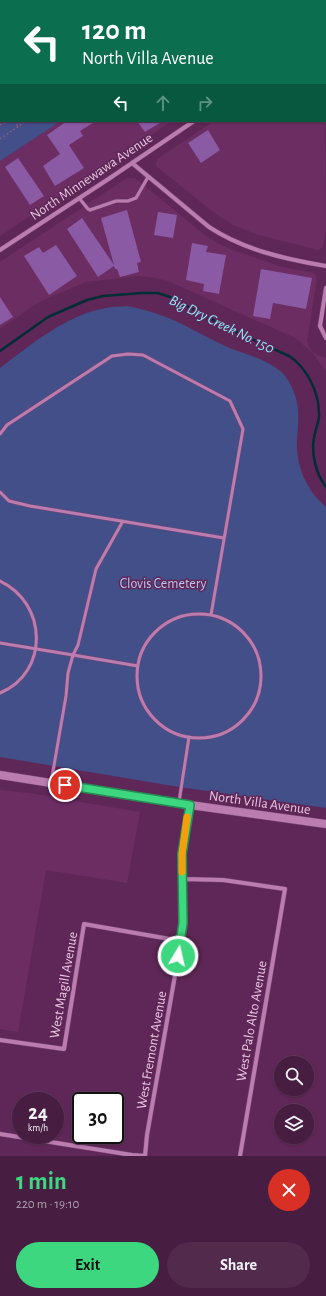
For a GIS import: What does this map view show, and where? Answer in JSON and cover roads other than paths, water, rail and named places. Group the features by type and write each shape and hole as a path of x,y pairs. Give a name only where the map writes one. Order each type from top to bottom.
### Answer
{"main road":[{"name":"North Villa Avenue","path":"0,775 190,805 326,824"}],"street":[{"name":"North Minnewawa Avenue","path":"0,250 193,122"},
{"path":"132,163 209,227 235,242 291,260 326,266"},
{"path":"326,288 320,326 326,338"},
{"name":"West Fremont Avenue","path":"145,1156 147,1135 181,941 183,923 182,879 184,832 190,805"},
{"name":"West Palo Alto Avenue","path":"182,879 223,880 285,889 240,1156"},
{"name":"West Magill Avenue","path":"0,1040 64,1049 84,924 181,941"},
{"path":"0,1134 145,1156"}],"lane":[{"path":"79,198 90,210 116,201 133,200 136,198 148,177"},
{"path":"0,434 7,425 112,356 128,354 143,355 230,401 243,429 211,615"},
{"path":"0,492 9,501 30,506 224,538"},
{"path":"51,783 66,696 68,673 73,655 78,645 96,569 123,522"},
{"path":"0,581 10,586 23,598 32,613 37,631 36,649 30,665 20,679 7,690 0,693"},
{"path":"206,614 224,618 240,628 252,642 259,659 262,678 258,696 250,711 239,724 225,732 209,737 189,737 176,733 162,725 150,713 142,699 139,688 138,666 144,648 155,633 170,621 187,615 206,614"},
{"path":"0,643 138,666"},
{"path":"178,803 189,737"}],"waterway":[{"name":"Big Dry Creek No. 150","path":"0,351 48,317 87,300 103,296 142,293 158,293 170,297 232,330 289,356 302,368 312,383 319,409 313,451 319,476 326,487"}],"park label":[{"name":"Clovis Cemetery","path":"163,583"}]}
